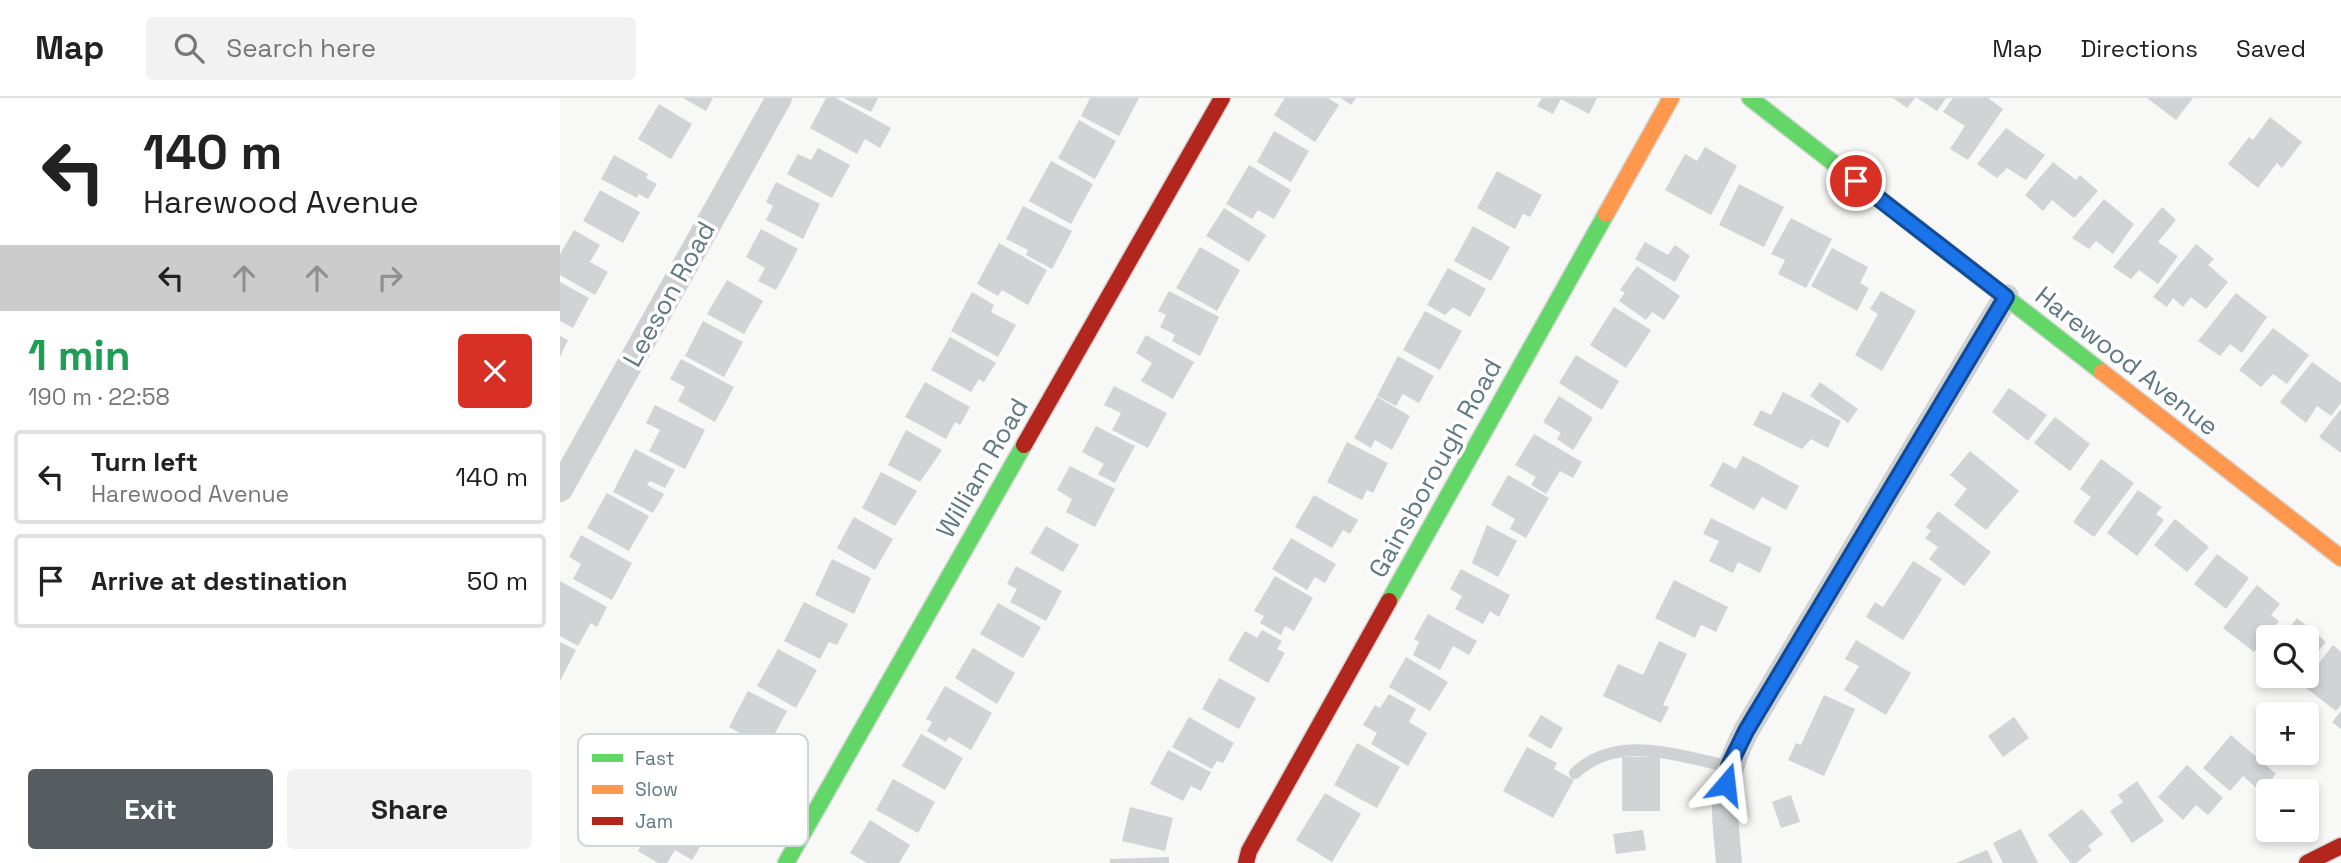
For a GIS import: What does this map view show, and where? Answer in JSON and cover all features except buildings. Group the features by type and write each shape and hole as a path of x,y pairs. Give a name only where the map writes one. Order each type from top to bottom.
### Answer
{"street":[{"name":"Leeson Road","path":"560,489 779,98"},
{"name":"William Road","path":"808,824 1222,98"},
{"name":"Gainsborough Road","path":"1246,863 1249,851 1671,98"},
{"name":"Harewood Avenue","path":"1750,98 2341,558"},
{"path":"1729,863 1724,802 1729,766 1746,731 2006,297"},
{"name":"William Road","path":"786,863 796,846"},
{"path":"2307,863 2341,846"}],"lane":[{"path":"1575,773 1599,755 1615,750 1653,752 1729,766"}],"traffic: fast":[{"path":"1750,98 2102,372"},
{"path":"1389,601 1606,214"},
{"path":"808,824 1024,445"},
{"path":"786,863 796,846"}],"traffic: slow":[{"path":"1606,214 1671,98"},
{"path":"2102,372 2341,558"}],"traffic: jam":[{"path":"1024,445 1222,98"},
{"path":"1246,863 1249,851 1389,601"},
{"path":"2307,863 2341,846"}],"route":[{"path":"1726,784 1729,766 1746,731 2006,297 1856,181"}]}
